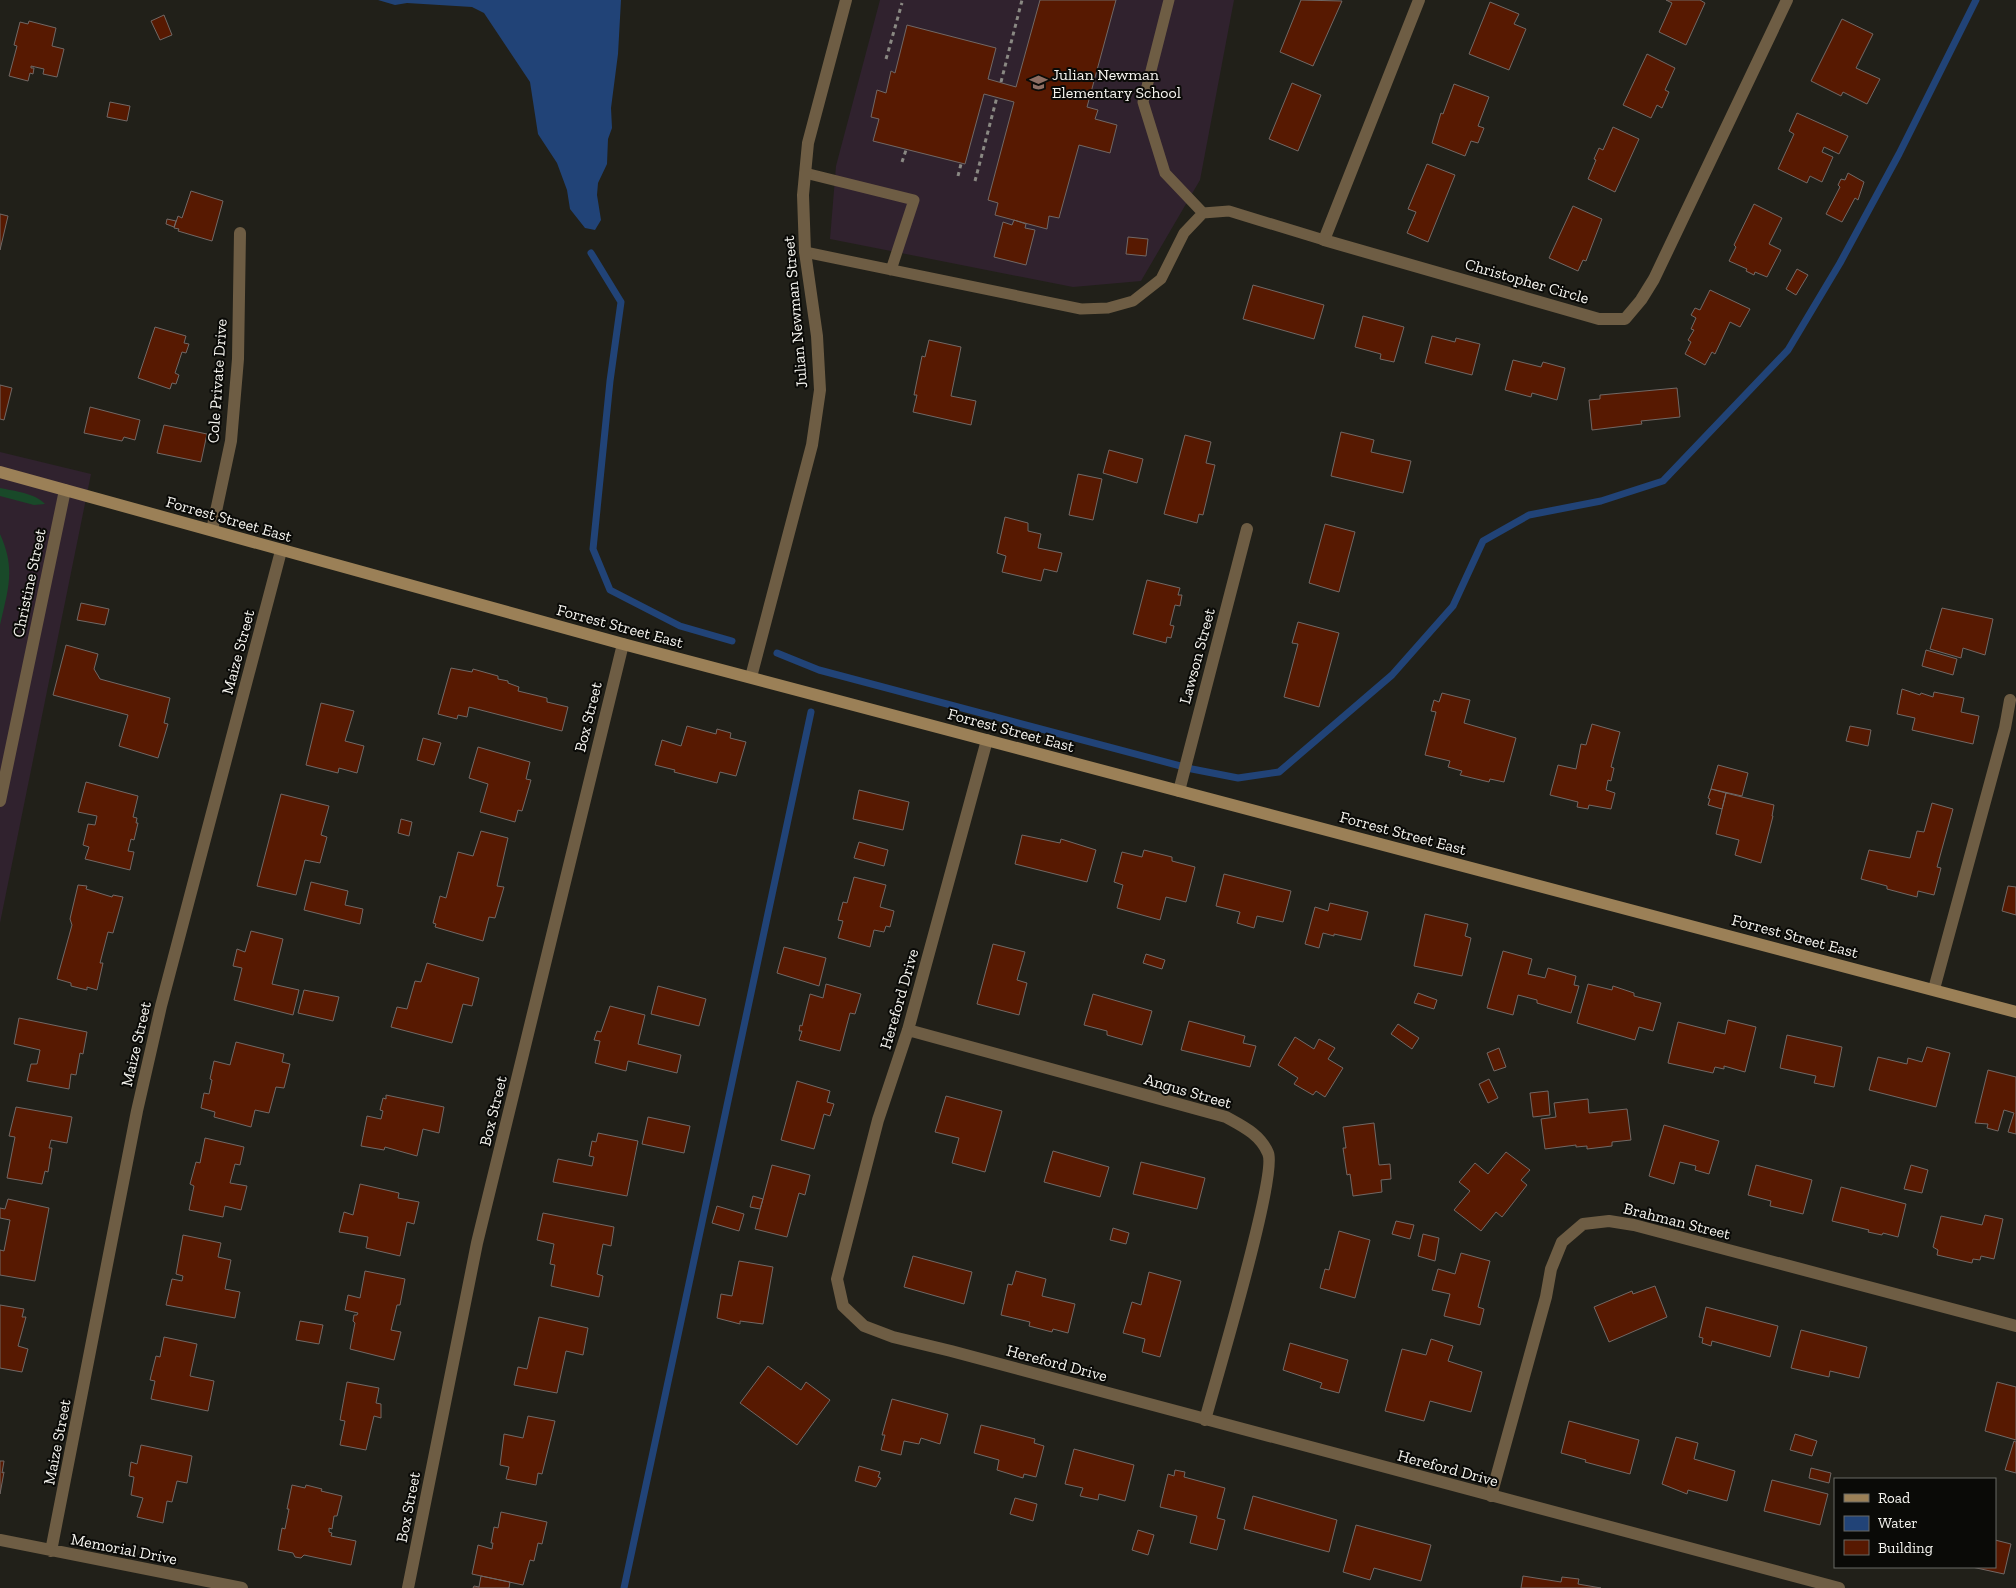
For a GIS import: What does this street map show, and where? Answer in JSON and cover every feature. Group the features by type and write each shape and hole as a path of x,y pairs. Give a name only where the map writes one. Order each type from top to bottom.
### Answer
{"main road":[{"name":"Forrest Street East","path":"0,472 623,644 2016,1012"}],"street":[{"name":"Julian Newman Street","path":"751,677 812,445 820,390 817,336 805,252 803,195 808,143 846,0"},
{"path":"1324,240 1419,0"},
{"name":"Christopher Circle","path":"1324,240 1598,319 1625,318 1641,300 1654,278 1787,0"},
{"name":"Cole Private Drive","path":"212,530 232,432 238,359 240,233"},
{"name":"Christine Street","path":"0,801 64,490"},
{"name":"Lawson Street","path":"1179,791 1247,529"},
{"name":"Maize Street","path":"51,1551 137,1111 161,1006 281,551"},
{"name":"Box Street","path":"408,1588 477,1243 623,644"},
{"path":"1934,989 2005,728 2010,700"},
{"name":"Hereford Drive","path":"987,740 908,1030 878,1120 837,1279 842,1306 864,1326 893,1337 1839,1588"},
{"name":"Angus Street","path":"908,1030 1226,1117 1252,1131 1269,1154 1268,1180 1256,1233 1205,1420"},
{"name":"Brahman Street","path":"1491,1496 1546,1297 1551,1269 1562,1242 1583,1224 1609,1221 1634,1225 2016,1326"},
{"name":"Memorial Drive","path":"0,1540 242,1588"}],"lane":[{"path":"1169,0 1143,102 1165,174 1203,213"},
{"path":"805,173 914,200 891,270"},
{"path":"805,252 1081,309 1108,308 1133,301 1161,279 1184,234 1203,213 1229,211 1324,240"}],"path":[{"path":"1001,82 1022,0"},
{"path":"886,58 902,3"},
{"path":"974,180 997,97"},
{"path":"902,162 906,150"},
{"path":"958,176 961,164"}],"shaded area":[{"name":"Julian Newman Elementary School","path":"880,0 1234,0 1200,180 1141,281 1073,287 830,239 836,166"},
{"path":"0,452 91,474 0,923"}],"green space":[{"path":"0,488 36,497 45,504 34,505 0,496"},
{"path":"0,534 8,558 9,579 0,625"}],"water":[{"path":"378,0 621,0 618,54 611,108 612,128 608,139 607,164 598,183 597,195 601,220 595,230 585,228 570,209 567,190 557,163 538,134 530,82 484,13 472,7 407,3 395,5"}],"building":[{"name":"Julian Newman Elementary School","path":"1040,0 1116,0 1087,107 1098,110 1095,119 1117,125 1110,153 1079,145 1059,218 1049,216 1047,229 995,215 998,203 988,200 1014,102 984,94 965,164 873,141 879,119 871,117 877,90 886,93 891,71 895,73 907,25 996,48 988,79 1016,87"},
{"path":"1301,0 1342,1 1313,66 1280,52"},
{"path":"1666,0 1700,0 1705,3 1686,45 1659,32 1672,3"},
{"path":"1490,2 1519,14 1514,24 1526,29 1509,70 1469,54"},
{"path":"164,15 172,35 160,40 151,21"},
{"path":"1842,19 1873,34 1856,68 1880,79 1867,104 1843,92 1841,96 1811,81"},
{"path":"29,21 56,28 52,46 64,49 57,77 43,74 44,69 31,66 31,68 34,68 33,74 30,73 28,81 9,76 17,46 14,45 20,22 28,24"},
{"path":"1647,54 1675,68 1665,90 1669,92 1662,108 1657,105 1651,118 1623,105"},
{"path":"1292,83 1321,95 1298,151 1269,139"},
{"path":"1454,84 1489,97 1478,126 1484,128 1478,143 1471,141 1465,156 1432,143 1441,113 1443,114"},
{"path":"110,102 130,106 127,121 107,117"},
{"path":"1797,113 1848,136 1839,154 1824,147 1822,152 1833,157 1822,182 1810,176 1807,183 1778,169 1794,134 1789,131"},
{"path":"1613,127 1639,139 1615,192 1588,179 1599,148 1603,150"},
{"path":"1427,164 1455,175 1428,242 1407,233 1416,212 1408,209"},
{"path":"1848,173 1864,182 1858,200 1855,198 1842,222 1826,214 1840,187 1838,185 1841,179 1845,180"},
{"path":"191,191 223,201 212,241 178,231 179,229 174,228 178,216 182,218"},
{"path":"1754,204 1782,218 1769,244 1781,250 1767,277 1755,272 1754,275 1746,271 1747,269 1729,261 1736,247 1734,245"},
{"path":"1573,206 1602,219 1586,261 1583,260 1578,271 1549,258"},
{"path":"0,214 8,216 0,250"},
{"path":"167,219 176,221 174,227 166,224"},
{"path":"1014,220 1026,224 1025,228 1035,230 1026,265 994,257 1003,222 1012,225"},
{"path":"1128,237 1148,239 1146,256 1126,254"},
{"path":"1797,269 1808,275 1796,295 1786,289"},
{"path":"1253,285 1324,305 1314,339 1243,319"},
{"path":"1710,290 1750,309 1740,327 1730,322 1715,354 1712,352 1705,365 1685,354 1691,342 1688,340 1694,330 1691,329 1696,318 1691,315 1695,308 1700,310"},
{"path":"1363,316 1404,327 1394,362 1380,359 1381,354 1355,347"},
{"path":"155,327 186,336 184,343 189,344 186,353 182,352 175,373 179,375 176,384 172,383 170,389 138,378"},
{"path":"1432,336 1455,342 1456,338 1480,344 1472,375 1425,363"},
{"path":"929,340 961,347 951,396 976,401 971,425 913,412 917,395 914,395 922,356 925,357"},
{"path":"1513,360 1541,367 1543,362 1565,368 1557,400 1532,393 1531,397 1505,390"},
{"path":"0,385 12,388 4,420 0,419"},
{"path":"1677,388 1680,417 1641,421 1642,424 1592,430 1589,400 1600,399 1600,395"},
{"path":"90,407 140,420 135,440 124,437 122,441 84,433"},
{"path":"164,425 207,434 201,462 157,453"},
{"path":"1341,432 1374,440 1371,452 1411,461 1403,493 1331,476"},
{"path":"1185,435 1211,442 1206,463 1215,465 1203,515 1199,514 1197,523 1164,514"},
{"path":"1109,450 1143,459 1137,483 1103,473"},
{"path":"1078,474 1102,479 1093,520 1069,515"},
{"path":"1005,517 1028,523 1028,531 1041,534 1038,548 1062,553 1057,572 1044,569 1041,581 1002,572 1006,556 997,553"},
{"path":"1325,524 1355,532 1339,592 1309,583"},
{"path":"1147,580 1180,588 1178,595 1182,595 1180,606 1175,605 1170,625 1174,626 1171,638 1167,637 1166,643 1133,634"},
{"path":"81,603 109,609 105,625 77,620"},
{"path":"1942,608 1993,619 1985,655 1963,648 1961,658 1930,649"},
{"path":"1298,622 1339,633 1319,707 1284,697 1298,644 1292,643"},
{"path":"66,645 98,654 94,669 100,679 170,698 164,723 168,724 158,758 119,746 128,715 53,695"},
{"path":"1926,650 1957,659 1953,675 1922,666"},
{"path":"451,668 472,672 473,669 498,676 498,679 508,681 508,683 519,687 518,691 547,698 547,702 568,707 562,731 469,707 467,717 458,715 457,719 438,714"},
{"path":"1902,689 1933,697 1934,692 1964,698 1961,712 1979,716 1973,744 1912,730 1915,718 1897,714"},
{"path":"1442,693 1470,700 1464,723 1516,738 1504,782 1490,779 1489,782 1460,775 1462,771 1448,767 1450,761 1425,755 1436,712 1431,711 1434,700 1439,702"},
{"path":"321,703 354,711 345,741 364,746 357,773 339,768 338,773 306,765"},
{"path":"1592,724 1620,732 1611,767 1614,768 1611,781 1608,780 1606,790 1615,793 1611,809 1589,805 1588,809 1577,807 1578,802 1550,795 1558,765 1576,769 1581,744 1586,745"},
{"path":"687,726 716,734 717,729 731,733 730,738 746,742 736,776 720,772 717,783 655,765 662,740 681,746"},
{"path":"1850,726 1871,730 1868,746 1846,741"},
{"path":"423,738 441,743 434,765 417,760"},
{"path":"478,747 530,762 526,779 531,780 522,811 518,810 515,822 480,812 488,784 469,778"},
{"path":"1718,765 1748,773 1742,796 1711,789"},
{"path":"86,782 138,796 133,817 137,818 136,823 138,823 134,840 131,839 128,851 134,852 130,870 85,859 89,847 83,845 88,824 95,825 97,816 78,812"},
{"path":"1711,789 1726,793 1722,809 1708,805"},
{"path":"859,790 909,802 903,830 853,819"},
{"path":"1726,793 1774,805 1761,863 1735,855 1739,840 1716,834"},
{"path":"281,794 329,806 321,835 327,837 320,863 305,860 296,895 257,886"},
{"path":"1932,803 1953,809 1937,867 1941,868 1934,895 1918,891 1917,897 1887,889 1887,886 1861,879 1869,850 1910,858 1917,831 1924,832"},
{"path":"401,819 412,822 409,836 398,833"},
{"path":"481,831 508,838 497,886 504,887 495,918 489,917 483,941 435,927 436,924 433,923 440,896 446,898 458,852 473,856"},
{"path":"1022,835 1060,843 1061,839 1096,850 1087,882 1015,864"},
{"path":"859,842 888,850 884,866 854,858"},
{"path":"1144,850 1172,857 1172,861 1195,867 1186,902 1166,897 1160,920 1117,908 1123,885 1114,882 1122,852 1142,857"},
{"path":"1224,874 1291,891 1283,922 1257,916 1254,928 1237,923 1240,912 1216,906"},
{"path":"854,877 886,885 880,907 894,911 890,927 886,926 884,932 874,930 870,947 838,938 843,921 838,920 843,902 847,903"},
{"path":"311,882 348,891 345,905 363,909 360,924 304,910"},
{"path":"78,885 87,886 86,889 112,897 113,895 123,897 113,933 108,932 100,963 103,963 97,990 87,987 87,990 71,986 71,983 57,979 72,925 70,919"},
{"path":"2008,886 2016,887 2016,915 2002,911"},
{"path":"1330,903 1368,912 1361,940 1323,933 1319,948 1305,944 1315,907 1328,911"},
{"path":"1425,914 1468,924 1465,936 1471,938 1462,976 1414,966"},
{"path":"251,931 283,939 272,984 299,990 293,1015 234,1000 242,968 233,966 237,949 245,952"},
{"path":"993,944 1025,952 1017,980 1027,983 1019,1015 977,1004"},
{"path":"784,947 826,958 819,986 777,973"},
{"path":"1503,951 1532,959 1528,974 1545,978 1548,968 1576,976 1574,985 1579,986 1571,1013 1518,995 1513,1015 1487,1008"},
{"path":"1146,954 1165,960 1162,969 1143,963"},
{"path":"427,963 479,978 472,1006 463,1004 452,1043 391,1027 397,1007 407,1009 415,981 421,982"},
{"path":"826,984 861,994 855,1014 850,1013 840,1051 799,1040 802,1031 799,1031 800,1025 802,1026 810,994 823,998"},
{"path":"1588,984 1612,990 1613,986 1634,993 1634,996 1661,1003 1653,1031 1639,1027 1635,1040 1577,1023"},
{"path":"658,986 706,999 699,1026 651,1014"},
{"path":"304,990 339,997 333,1021 298,1013"},
{"path":"1418,993 1437,1000 1434,1009 1414,1003"},
{"path":"1093,994 1152,1011 1142,1045 1107,1035 1107,1031 1084,1025"},
{"path":"610,1006 645,1015 638,1044 681,1055 677,1073 628,1061 626,1071 595,1063 600,1041 594,1040 597,1031 601,1032"},
{"path":"19,1018 87,1032 83,1054 80,1053 76,1075 71,1074 69,1089 27,1081 31,1064 37,1064 40,1050 14,1044"},
{"path":"1728,1020 1756,1027 1745,1072 1724,1066 1724,1069 1715,1067 1713,1073 1668,1063 1678,1022 1725,1034"},
{"path":"1189,1021 1245,1036 1243,1043 1256,1046 1250,1067 1181,1050"},
{"path":"1398,1024 1419,1038 1412,1049 1391,1034"},
{"path":"1787,1035 1842,1047 1834,1087 1814,1083 1816,1076 1780,1068"},
{"path":"1295,1037 1314,1049 1319,1039 1335,1048 1328,1059 1343,1068 1325,1097 1316,1091 1313,1095 1294,1084 1298,1078 1278,1065"},
{"path":"236,1042 284,1054 282,1062 290,1064 284,1088 276,1087 269,1113 255,1110 251,1127 214,1117 215,1112 201,1108 204,1093 209,1094 214,1061 230,1065"},
{"path":"1927,1047 1950,1053 1936,1107 1869,1090 1878,1057 1907,1064 1908,1058 1922,1062"},
{"path":"1499,1048 1506,1067 1494,1071 1487,1053"},
{"path":"1988,1070 2016,1077 2016,1134 2008,1132 2014,1113 2004,1110 1998,1131 1987,1128 1988,1124 1975,1123"},
{"path":"1489,1079 1498,1098 1488,1103 1479,1084"},
{"path":"797,1081 830,1091 827,1102 834,1104 830,1116 824,1114 814,1149 781,1140"},
{"path":"1548,1091 1550,1115 1533,1117 1530,1093"},
{"path":"386,1095 444,1107 439,1133 423,1129 417,1156 385,1147 384,1150 361,1146 367,1116 381,1119 383,1111 380,1110 383,1098 386,1099"},
{"path":"946,1096 1002,1111 985,1172 952,1163 959,1138 935,1132"},
{"path":"1588,1099 1589,1113 1627,1109 1631,1140 1612,1142 1612,1146 1587,1149 1587,1146 1576,1147 1576,1145 1545,1149 1541,1119 1556,1117 1554,1103"},
{"path":"16,1107 72,1117 67,1143 51,1140 49,1148 52,1148 48,1172 45,1171 42,1184 7,1178 15,1137 9,1136"},
{"path":"648,1117 690,1126 684,1153 642,1144"},
{"path":"1374,1123 1379,1165 1390,1164 1391,1179 1381,1180 1382,1192 1353,1196 1350,1174 1347,1175 1343,1148 1346,1148 1343,1127"},
{"path":"1664,1125 1719,1141 1709,1174 1695,1170 1696,1166 1680,1162 1674,1184 1649,1176"},
{"path":"598,1133 638,1141 627,1196 553,1182 558,1159 592,1166 594,1157 589,1156 592,1141 596,1142"},
{"path":"205,1138 244,1147 240,1165 235,1164 230,1183 247,1186 241,1210 225,1206 223,1217 189,1210 194,1186 190,1184 196,1162 200,1163"},
{"path":"1053,1151 1109,1167 1100,1197 1044,1182"},
{"path":"1506,1152 1530,1170 1521,1180 1527,1185 1502,1217 1496,1212 1481,1231 1454,1210 1470,1191 1459,1182 1475,1163 1488,1174"},
{"path":"1141,1162 1205,1178 1197,1209 1133,1194"},
{"path":"772,1165 810,1175 805,1195 799,1193 787,1237 755,1229"},
{"path":"1756,1165 1812,1180 1803,1214 1770,1206 1771,1201 1748,1195"},
{"path":"1911,1165 1928,1170 1922,1193 1904,1189"},
{"path":"360,1184 399,1193 398,1198 419,1202 414,1224 407,1222 400,1256 366,1248 368,1237 339,1232 344,1212 353,1215"},
{"path":"1841,1187 1906,1204 1898,1237 1868,1232 1869,1230 1832,1221"},
{"path":"753,1196 763,1199 760,1209 750,1207"},
{"path":"8,1199 49,1208 35,1281 0,1275 0,1250 4,1251 10,1220 0,1218 0,1208 5,1209"},
{"path":"717,1206 744,1214 739,1231 712,1223"},
{"path":"543,1213 614,1227 611,1246 603,1244 597,1274 603,1276 599,1297 551,1286 555,1265 550,1264 554,1244 537,1240"},
{"path":"1985,1215 2003,1219 1994,1259 1981,1256 1980,1260 1973,1259 1972,1263 1937,1255 1938,1250 1933,1247 1941,1216 1982,1225"},
{"path":"1396,1221 1414,1225 1410,1239 1392,1234"},
{"path":"1113,1228 1129,1233 1126,1244 1110,1240"},
{"path":"1339,1231 1370,1240 1355,1298 1320,1288 1325,1269 1329,1270"},
{"path":"1423,1234 1439,1238 1435,1261 1418,1256"},
{"path":"183,1235 221,1243 218,1257 231,1260 225,1289 240,1292 235,1318 166,1305 172,1279 182,1281 183,1276 176,1274"},
{"path":"1461,1253 1490,1261 1478,1307 1484,1309 1480,1325 1444,1316 1450,1294 1432,1290 1438,1269 1455,1274"},
{"path":"913,1256 972,1272 964,1304 904,1287"},
{"path":"739,1261 773,1267 763,1324 740,1321 740,1324 717,1318 721,1294 732,1296"},
{"path":"365,1271 405,1279 400,1305 397,1305 391,1330 401,1332 394,1360 350,1349 355,1323 353,1321 354,1315 358,1313 345,1310 348,1295 360,1298"},
{"path":"1016,1271 1046,1279 1042,1296 1075,1304 1068,1333 1053,1329 1052,1332 1029,1326 1030,1322 1001,1315 1008,1284 1012,1285"},
{"path":"1149,1272 1181,1281 1160,1357 1142,1352 1145,1339 1123,1333 1132,1302 1141,1305"},
{"path":"1655,1286 1667,1317 1609,1342 1594,1307 1632,1291 1633,1294"},
{"path":"0,1305 24,1309 22,1317 26,1317 18,1346 28,1349 22,1372 0,1368"},
{"path":"1706,1307 1778,1326 1770,1357 1712,1341 1711,1346 1702,1343 1703,1338 1699,1337"},
{"path":"539,1317 588,1328 583,1355 566,1351 557,1393 514,1385 518,1367 527,1369"},
{"path":"300,1321 323,1325 319,1344 296,1340"},
{"path":"1801,1330 1867,1347 1859,1378 1830,1371 1829,1377 1791,1368"},
{"path":"164,1337 197,1344 190,1376 214,1381 208,1411 151,1399 155,1381 150,1380 156,1356 160,1357"},
{"path":"1431,1339 1453,1346 1448,1361 1482,1372 1471,1412 1430,1401 1424,1421 1385,1411 1402,1349 1426,1355"},
{"path":"1290,1343 1348,1360 1339,1393 1320,1388 1322,1383 1283,1370"},
{"path":"768,1366 801,1390 806,1382 830,1400 797,1445 740,1403"},
{"path":"347,1382 379,1388 376,1403 381,1404 381,1418 374,1416 366,1450 340,1445 345,1421 340,1420"},
{"path":"1997,1382 2016,1387 2016,1440 1985,1431"},
{"path":"892,1399 948,1414 940,1444 921,1438 919,1444 904,1441 901,1455 881,1450 885,1435 882,1435"},
{"path":"528,1416 555,1421 542,1474 538,1473 536,1485 506,1479 509,1467 500,1465 504,1434 523,1438"},
{"path":"1569,1421 1639,1440 1630,1474 1585,1462 1586,1460 1561,1453"},
{"path":"981,1425 1035,1439 1034,1443 1044,1446 1036,1477 1024,1474 1023,1478 997,1470 999,1460 974,1453"},
{"path":"1795,1434 1817,1441 1812,1456 1790,1450"},
{"path":"1676,1437 1698,1443 1694,1459 1735,1471 1727,1501 1688,1490 1687,1494 1662,1484"},
{"path":"2014,1441 2016,1442 2016,1473 2005,1470"},
{"path":"141,1445 192,1456 187,1483 177,1481 172,1502 167,1501 163,1523 137,1517 143,1498 131,1495 134,1477 129,1476 131,1462 137,1464"},
{"path":"1074,1449 1134,1465 1125,1501 1099,1494 1098,1500 1080,1496 1083,1488 1065,1484"},
{"path":"0,1461 4,1461 2,1473 4,1472 0,1494"},
{"path":"859,1466 880,1472 878,1477 881,1478 876,1487 855,1481"},
{"path":"1811,1468 1831,1473 1829,1483 1809,1478"},
{"path":"1175,1470 1185,1472 1184,1477 1225,1488 1217,1518 1225,1520 1217,1550 1190,1543 1197,1516 1160,1507 1168,1474 1174,1476"},
{"path":"1772,1480 1828,1494 1820,1525 1764,1511"},
{"path":"292,1485 305,1488 306,1485 342,1496 337,1516 334,1516 332,1529 329,1528 329,1532 332,1533 331,1536 356,1541 351,1565 304,1555 301,1558 295,1557 293,1553 278,1550 282,1528 285,1529"},
{"path":"1253,1496 1337,1520 1329,1552 1244,1529"},
{"path":"1015,1498 1037,1504 1033,1521 1010,1514"},
{"path":"501,1512 547,1522 542,1544 538,1543 534,1561 530,1560 523,1585 472,1574 478,1545 492,1549 493,1543 491,1543 494,1527 498,1528"},
{"path":"1356,1525 1431,1545 1421,1581 1374,1568 1370,1580 1343,1572"},
{"path":"1138,1530 1154,1535 1148,1555 1132,1550"},
{"path":"1996,1540 2011,1544 2004,1574 1977,1568 1996,1568"},
{"path":"481,1576 510,1582 509,1588 473,1588 474,1586 479,1587"},
{"path":"1523,1576 1561,1582 1562,1577 1579,1579 1578,1584 1601,1588 1521,1588"}],"waterway":[{"path":"777,653 819,670 1192,769 1238,778 1279,772 1392,675 1453,606 1483,541 1529,515 1601,501 1663,481 1788,350 1840,263 1899,154 1976,0"},
{"path":"591,253 621,302 610,381 593,549 610,590 680,626 732,641"},
{"path":"624,1588 811,712"}],"place":[{"name":"Julian Newman Elementary School","path":"1038,83"}]}
